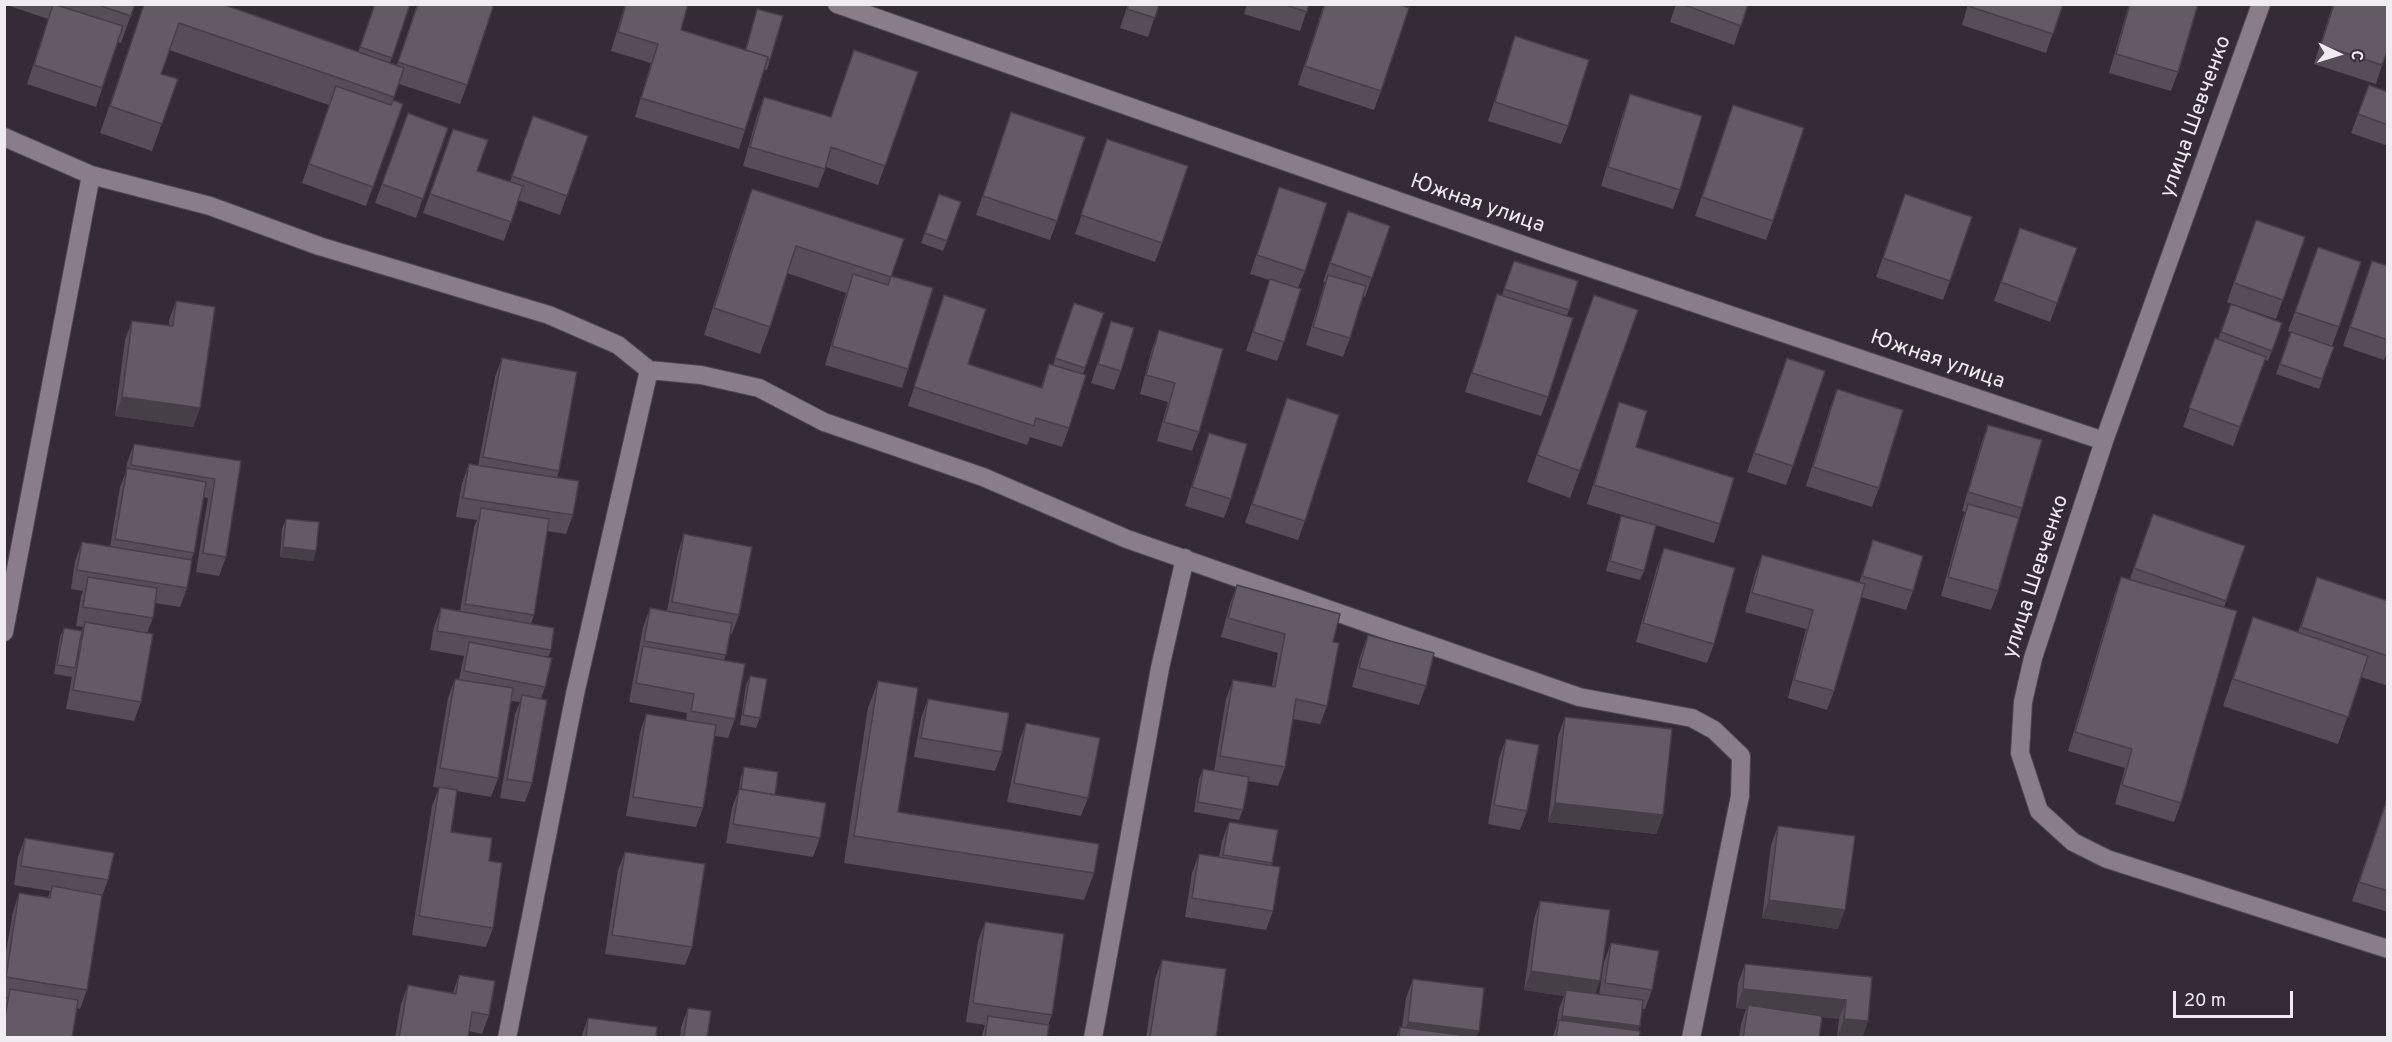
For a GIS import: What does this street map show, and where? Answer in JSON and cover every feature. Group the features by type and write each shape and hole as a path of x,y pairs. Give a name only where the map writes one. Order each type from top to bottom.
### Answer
{"street":[{"name":"Южная улица","path":"837,4 1549,254 2104,441"},
{"name":"улица Шевченко","path":"2261,4 2104,441 2033,658 2023,702 2020,753 2040,811 2073,842 2107,859 2388,949"},
{"path":"4,137 91,175 210,206 319,246 549,315 618,345 649,370 701,375 759,388 824,422 983,477 1127,539 1579,697 1692,718 1714,730 1741,756 1740,796 1691,1038"},
{"path":"4,632 91,175"},
{"path":"507,1038 575,694 649,370"},
{"path":"1093,1038 1160,668 1185,558"}],"building":[{"path":"53,4 123,26 102,88 34,65"},
{"path":"95,4 135,4 131,16"},
{"path":"144,4 222,4 404,68 394,97 179,23 161,74 178,79 162,124 110,106"},
{"path":"375,4 410,4 392,58 360,47"},
{"path":"418,4 494,4 467,85 398,62"},
{"path":"626,4 688,4 681,30 768,57 745,130 641,98 658,44 618,32"},
{"path":"1129,4 1159,4 1155,18 1127,9"},
{"path":"1283,4 1309,4 1307,12"},
{"path":"1325,4 1398,4 1409,8 1381,91 1305,66"},
{"path":"1682,4 1748,4 1741,26"},
{"path":"1969,4 2063,4 2053,34 1968,6"},
{"path":"2130,4 2198,4 2178,72 2116,54"},
{"path":"2334,4 2388,4 2388,49 2382,65 2321,45"},
{"path":"757,9 783,16 770,60 767,59 768,57 746,50"},
{"path":"1515,36 1589,60 1568,126 1495,102"},
{"path":"854,50 918,72 885,166 831,147 825,169 750,147 764,97 831,117"},
{"path":"2369,85 2388,92 2388,125 2358,114"},
{"path":"336,86 391,105 393,100 403,104 373,187 309,164"},
{"path":"1630,94 1702,116 1680,190 1608,167"},
{"path":"1733,105 1804,128 1773,221 1702,197"},
{"path":"1011,112 1085,137 1057,221 983,196"},
{"path":"408,113 448,128 423,199 382,184"},
{"path":"533,116 588,136 567,196 512,176"},
{"path":"453,129 488,140 477,171 523,186 511,222 430,194"},
{"path":"1107,139 1188,166 1162,243 1081,215"},
{"path":"1279,187 1327,203 1305,271 1257,255"},
{"path":"752,189 904,239 891,277 796,246 770,327 714,308"},
{"path":"939,194 961,202 947,241 925,233"},
{"path":"1905,194 1972,217 1950,281 1883,258"},
{"path":"1348,211 1390,226 1372,278 1330,263"},
{"path":"2256,220 2305,237 2283,300 2234,283"},
{"path":"2020,228 2077,248 2057,303 2001,282"},
{"path":"2318,247 2361,262 2339,327 2295,312"},
{"path":"1514,261 1578,281 1569,310 1504,289"},
{"path":"2372,261 2388,266 2388,340 2350,327"},
{"path":"853,274 888,285 891,276 933,288 908,369 832,346"},
{"path":"1328,275 1366,286 1350,338 1313,327"},
{"path":"1270,279 1301,289 1284,342 1253,332"},
{"path":"1497,294 1573,318 1548,397 1472,373"},
{"path":"944,295 986,309 968,364 1042,388 1049,364 1086,375 1069,428 1036,418 1034,426 914,387"},
{"path":"1594,295 1638,310 1580,471 1537,455"},
{"path":"176,301 215,307 200,408 122,397 132,321 173,326"},
{"path":"1074,303 1104,313 1085,368 1055,358"},
{"path":"2231,304 2282,323 2272,351 2221,332"},
{"path":"1111,321 1134,328 1121,371 1098,364"},
{"path":"1159,330 1223,349 1199,432 1164,422 1175,383 1146,375"},
{"path":"2291,332 2334,347 2322,379 2280,364"},
{"path":"2215,338 2266,357 2240,427 2189,408"},
{"path":"502,358 577,372 559,471 483,457"},
{"path":"1787,358 1825,371 1793,466 1754,453"},
{"path":"1837,389 1903,410 1879,488 1813,467"},
{"path":"1287,398 1339,415 1305,521 1252,504"},
{"path":"1619,402 1647,411 1636,447 1734,478 1720,524 1594,485"},
{"path":"1988,425 2042,440 2022,508 1968,492"},
{"path":"1209,433 1247,444 1231,499 1192,487"},
{"path":"134,444 241,461 226,557 203,553 215,479 131,465"},
{"path":"469,464 579,481 573,515 463,498"},
{"path":"127,468 206,482 194,553 115,539"},
{"path":"1968,504 2019,518 1998,591 1948,577"},
{"path":"481,508 549,519 534,615 465,604"},
{"path":"2153,514 2245,546 2226,601 2134,568"},
{"path":"1621,516 1656,525 1644,571 1610,561"},
{"path":"286,519 319,522 316,551 283,547"},
{"path":"684,534 752,547 739,615 672,602"},
{"path":"1873,540 1923,556 1913,591 1862,576"},
{"path":"82,542 192,560 187,588 77,570"},
{"path":"1664,548 1735,568 1714,644 1643,623"},
{"path":"1762,555 1865,584 1834,691 1794,680 1813,610 1752,593"},
{"path":"88,577 157,588 153,618 83,607"},
{"path":"2121,577 2237,611 2181,803 2122,785 2132,749 2075,732"},
{"path":"2317,577 2388,601 2388,656 2301,627"},
{"path":"1237,585 1340,614 1333,642 1339,643 1327,706 1296,699 1285,767 1220,756 1233,680 1275,687 1285,634 1228,618"},
{"path":"441,608 554,628 551,650 437,631"},
{"path":"650,608 732,623 726,655 644,641"},
{"path":"2253,617 2368,656 2348,717 2233,679"},
{"path":"85,622 153,634 141,702 73,690"},
{"path":"64,628 82,631 75,668 57,665"},
{"path":"1368,635 1434,653 1426,686 1359,668"},
{"path":"469,642 552,658 545,687 464,671"},
{"path":"643,646 745,664 735,719 691,711 694,694 636,683"},
{"path":"750,676 767,679 760,718 743,715"},
{"path":"455,679 513,688 498,778 440,768"},
{"path":"878,681 918,688 898,812 1099,844 1094,873 854,836"},
{"path":"522,695 547,700 532,783 507,779"},
{"path":"928,699 1009,713 1002,752 921,738"},
{"path":"646,714 716,725 703,808 633,797"},
{"path":"1565,717 1672,729 1663,815 1555,803"},
{"path":"1026,723 1100,738 1088,798 1014,783"},
{"path":"1506,739 1539,745 1527,811 1494,805"},
{"path":"744,767 778,772 775,795 741,789"},
{"path":"1203,769 1249,777 1243,810 1198,802"},
{"path":"439,787 457,790 451,832 492,838 489,861 502,863 493,928 419,916"},
{"path":"739,789 826,803 820,838 733,824"},
{"path":"2388,797 2388,891 2359,882"},
{"path":"1229,822 1278,830 1272,863 1223,855"},
{"path":"1778,826 1855,836 1845,910 1769,900"},
{"path":"25,838 114,853 108,880 21,866"},
{"path":"625,852 705,864 692,947 612,935"},
{"path":"1199,854 1280,867 1273,911 1192,898"},
{"path":"52,886 102,895 87,990 6,977 19,893 50,898"},
{"path":"1540,901 1610,910 1600,981 1531,971"},
{"path":"985,922 1064,934 1052,1015 973,1003"},
{"path":"1611,943 1659,951 1652,990 1605,983"},
{"path":"1162,960 1226,969 1216,1038 1150,1037"},
{"path":"1745,964 1872,977 1868,1021 1844,1019 1846,1000 1743,989"},
{"path":"459,975 495,981 489,1015 472,1012 468,1038 399,1038 408,985 456,994"},
{"path":"1413,979 1484,988 1479,1031 1408,1022"},
{"path":"10,989 78,1000 72,1038 4,1038 4,1023"},
{"path":"1566,990 1643,1000 1640,1026 1562,1016"},
{"path":"1748,1005 1822,1016 1819,1038 1743,1038"},
{"path":"688,1008 711,1011 707,1038 684,1038"},
{"path":"988,1016 1049,1025 1047,1038 985,1038"},
{"path":"588,1018 657,1027 656,1038 586,1038"},
{"path":"1559,1020 1640,1031 1639,1038 1556,1038"},
{"path":"1400,1027 1482,1038 1399,1038"}]}
